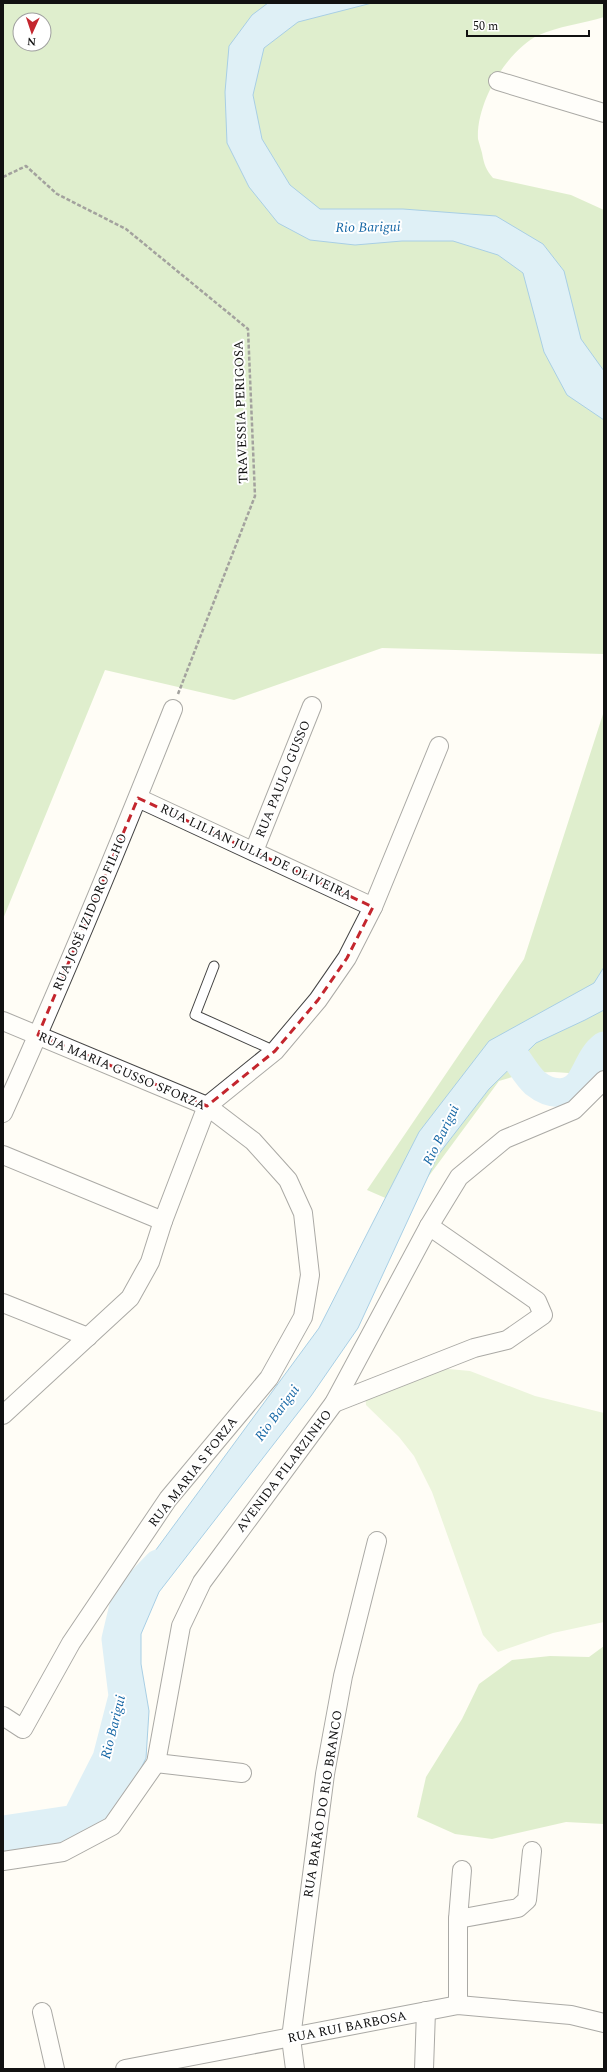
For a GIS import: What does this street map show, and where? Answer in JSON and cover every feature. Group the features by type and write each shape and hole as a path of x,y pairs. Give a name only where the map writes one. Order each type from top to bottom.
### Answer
{"street":[{"path":"498,81 604,113"},
{"name":"RUA PAULO GUSSO","path":"254,851 312,706"},
{"name":"RUA JOSÉ IZIDORO FILHO","path":"3,1113 38,1035 138,798 173,709"},
{"path":"3,1415 130,1298 150,1262 163,1221 207,1106 275,1051 322,994 347,958 373,907 439,746"},
{"name":"RUA LILIAN JULIA DE OLIVEIRA","path":"138,798 373,907"},
{"name":"RUA MARIA GUSSO SFORZA","path":"3,1021 207,1106 253,1141 288,1180"},
{"name":"AVENIDA PILARZINHO","path":"3,1861 63,1852 112,1826 156,1763 181,1626 202,1582 334,1403 429,1226 459,1177 505,1139 574,1110 604,1080"},
{"path":"3,1155 163,1221"},
{"name":"RUA MARIA S FORZA","path":"3,1716 23,1729 71,1643 168,1499 269,1378 303,1317 310,1275 302,1213 288,1180"},
{"path":"334,1403 474,1348 507,1340 543,1315 542,1308 536,1301 429,1226"},
{"path":"3,1303 88,1337"},
{"name":"RUA BARÃO DO RIO BRANCO","path":"295,2069 291,2038 325,1774 343,1676 377,1541"},
{"path":"156,1763 242,1773"},
{"path":"458,1919 518,1908 526,1900 532,1851"},
{"path":"458,2005 458,1919 462,1870"},
{"name":"RUA RUI BARBOSA","path":"125,2069 458,2005 571,2015 604,2023"},
{"path":"424,2069 426,2011"},
{"path":"42,2012 55,2069"}],"lane":[{"path":"214,966 195,1015 275,1051"}],"path":[{"name":"TRAVESSIA PERIGOSA","path":"3,177 26,166 57,194 126,230 248,329 255,496 173,709"}],"highlighted area":[{"path":"138,798 373,907 347,958 318,1000 275,1051 207,1106 38,1035"}],"green space":[{"path":"3,3 604,3 604,17 546,32 527,42 516,53 505,65 488,94 482,110 478,139 486,167 493,178 571,195 604,210 604,654 382,648 234,700 105,670 3,919"},
{"path":"604,711 604,1080 583,1074 554,1072 526,1073 499,1081 406,1207 367,1190 524,959"},
{"path":"427,1367 470,1371 535,1396 604,1413 604,1622 553,1633 498,1652 483,1635 432,1492 414,1456 399,1437 366,1405 364,1383"},
{"path":"604,1646 604,1824 566,1822 492,1839 455,1834 417,1817 426,1777 462,1719 479,1684 512,1660 550,1656 589,1657"}],"water":[{"path":"268,3 372,3 298,22 264,48 253,95 262,139 290,185 320,209 403,209 496,216 543,244 564,271 581,339 604,371 604,420 567,395 544,352 523,273 498,255 453,241 402,241 355,245 310,240 278,223 249,187 227,143 225,92 229,46 252,15"},
{"path":"604,967 604,1010 536,1043 489,1089 438,1155 358,1328 311,1396 159,1592 141,1634 141,1664 149,1711 146,1758 126,1799 101,1826 64,1844 3,1852 3,1821 46,1818 81,1809 109,1766 130,1702 119,1626 136,1577 319,1328 419,1132 489,1041 594,983"}],"waterway":[{"path":"513,1054 535,1083 548,1090 561,1093 567,1092 578,1085 594,1057 604,1046"},
{"name":"Rio Barigui","path":"3,1830 76,1819 107,1758 123,1696 116,1639 126,1597 158,1564"}]}
